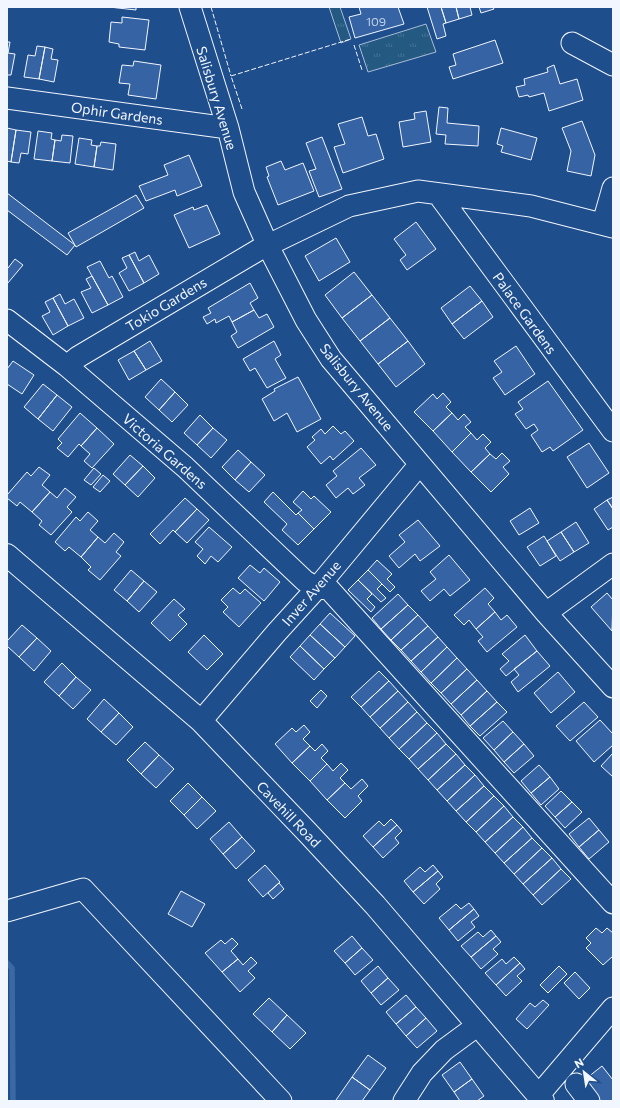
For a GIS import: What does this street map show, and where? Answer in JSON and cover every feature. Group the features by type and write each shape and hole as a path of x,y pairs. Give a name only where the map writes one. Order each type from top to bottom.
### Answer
{"main road":[{"name":"Cavehill Road","path":"7,555 201,721 375,905 478,1024 540,1099"}],"street":[{"name":"Salisbury Avenue","path":"190,7 228,128 244,192 268,246 306,320 331,359 546,613 613,688"},
{"path":"572,42 613,65"},
{"name":"Ophir Gardens","path":"7,98 228,128"},
{"path":"608,225 613,188"},
{"name":"Tokio Gardens","path":"67,366 78,357 260,249 349,206 418,191 531,206 608,225"},
{"name":"Palace Gardens","path":"438,194 613,431"},
{"name":"Victoria Gardens","path":"7,320 67,366 185,467 305,580 317,588 329,589 613,903"},
{"name":"Inver Avenue","path":"201,721 277,632 317,588 420,464"},
{"path":"546,613 613,564"},
{"path":"7,911 83,889 281,1101"},
{"path":"540,1099 613,1008"},
{"path":"404,1101 422,1073 444,1050 478,1024"},
{"path":"576,1084 589,1101"}],"green space":[{"path":"329,7 340,7 351,39 341,43"},
{"path":"426,24 436,52 368,72 359,45"}],"building":[{"path":"109,7 136,7 136,10"},
{"path":"359,7 398,7 404,24 355,38 349,17 361,14"},
{"path":"427,7 441,7 446,23 443,24 446,36 437,39"},
{"path":"441,7 456,7 459,19 446,23"},
{"path":"456,7 470,7 472,15 459,19"},
{"path":"479,7 493,7 494,9 481,13"},
{"path":"122,17 149,20 145,50 119,47 119,44 109,42 111,22 122,23"},
{"path":"495,40 503,63 453,79 449,67 456,65 453,54"},
{"path":"7,42 10,42 8,53 15,54 11,75 7,75"},
{"path":"37,46 45,47 39,79 24,77 28,55 35,56"},
{"path":"45,47 53,49 51,59 58,60 54,82 39,79"},
{"path":"134,61 161,65 156,99 128,95 130,84 119,83 122,65 133,66"},
{"path":"554,65 560,84 577,79 583,100 549,111 544,93 529,97 528,95 519,97 516,87 525,85 524,79 548,72 547,68"},
{"path":"439,107 448,108 447,123 479,126 478,146 445,144 446,135 436,134"},
{"path":"426,111 431,142 403,147 399,122 415,119 414,113"},
{"path":"362,117 368,136 376,134 384,159 343,173 334,147 345,144 338,124"},
{"path":"582,121 595,155 591,176 567,171 571,151 562,128"},
{"path":"7,128 16,130 11,162 7,161"},
{"path":"501,128 537,138 531,160 501,152 503,146 497,144"},
{"path":"16,130 31,132 28,154 21,153 19,163 11,162"},
{"path":"38,131 52,133 51,139 55,140 52,161 34,159"},
{"path":"62,135 73,136 70,163 52,161 55,140 61,141"},
{"path":"322,137 342,189 319,197 309,171 316,169 306,143"},
{"path":"79,138 92,140 91,145 97,146 94,167 75,164"},
{"path":"101,142 116,144 113,170 94,167 97,146 100,146"},
{"path":"189,155 202,186 177,196 175,190 146,201 139,186 168,175 164,165"},
{"path":"281,161 285,170 303,163 314,191 278,205 267,177 269,176 266,167"},
{"path":"7,193 75,245 67,255 7,210"},
{"path":"136,195 144,208 76,247 68,233"},
{"path":"207,205 220,234 189,248 174,215 193,207 194,210"},
{"path":"416,222 436,249 407,270 400,260 406,255 394,239"},
{"path":"336,238 350,262 319,281 305,256"},
{"path":"135,252 139,261 149,255 159,274 144,283 129,255"},
{"path":"129,255 144,283 129,291 119,273 127,268 122,258"},
{"path":"15,259 23,265 7,284 7,267 8,268"},
{"path":"100,261 109,278 112,276 123,297 108,305 87,267"},
{"path":"354,272 372,295 342,318 325,295"},
{"path":"92,276 108,305 92,313 81,292 91,288 86,279"},
{"path":"250,283 258,298 250,303 254,310 232,322 229,316 216,323 215,319 207,324 203,317 211,313 208,308"},
{"path":"470,286 482,301 452,324 441,308"},
{"path":"60,294 65,304 74,299 84,318 68,326 53,298"},
{"path":"372,295 390,318 360,341 342,318"},
{"path":"53,298 68,326 53,335 42,316 50,312 45,302"},
{"path":"482,301 493,317 464,339 452,324"},
{"path":"254,310 259,318 267,314 274,327 238,348 231,336 237,332 232,322"},
{"path":"390,318 408,341 378,364 360,341"},
{"path":"150,341 162,361 146,370 134,351"},
{"path":"274,341 281,355 275,359 286,378 267,388 255,368 250,371 243,359"},
{"path":"408,341 425,364 396,387 378,364"},
{"path":"516,346 535,374 505,395 493,378 502,372 494,361"},
{"path":"134,351 146,370 129,380 118,360"},
{"path":"13,361 34,375 22,394 7,384 7,369"},
{"path":"298,377 321,419 297,432 287,413 274,421 262,399 275,391 274,389"},
{"path":"161,379 175,392 159,410 145,397"},
{"path":"548,381 583,430 553,451 550,447 542,452 531,435 538,430 534,424 526,429 515,414 523,409 518,402"},
{"path":"43,384 57,395 38,419 24,407"},
{"path":"175,392 188,405 172,422 159,410"},
{"path":"443,393 451,402 446,407 452,413 433,431 414,412 433,394 437,399"},
{"path":"57,395 72,407 53,431 38,419"},
{"path":"80,413 97,428 81,446 79,444 68,457 57,448 62,443 58,439"},
{"path":"452,413 458,420 464,414 471,422 465,427 471,433 452,452 433,431"},
{"path":"200,415 213,428 197,445 184,433"},
{"path":"333,426 341,434 345,431 354,441 333,460 330,456 321,464 307,447 315,440 312,437 321,429 325,434"},
{"path":"97,428 114,444 92,468 84,461 90,454 81,446"},
{"path":"213,428 227,440 211,458 197,445"},
{"path":"471,433 477,440 483,434 491,442 485,448 490,454 471,472 452,452"},
{"path":"589,443 609,473 587,488 567,457"},
{"path":"361,448 376,465 359,478 365,485 353,494 348,488 336,498 326,485 337,476 333,471"},
{"path":"238,450 251,462 235,480 222,467"},
{"path":"502,453 510,461 503,467 509,474 491,492 471,472 490,454 496,459"},
{"path":"130,455 143,466 125,485 113,474"},
{"path":"251,462 265,475 249,492 235,480"},
{"path":"143,466 155,478 138,497 125,485"},
{"path":"39,467 50,475 42,485 50,492 32,512 20,502 17,506 7,498 7,495 27,472 31,476"},
{"path":"94,468 101,474 91,485 84,480"},
{"path":"103,475 110,481 100,492 93,487"},
{"path":"65,488 76,497 67,507 72,512 51,535 39,525 42,521 32,512 50,492 57,498"},
{"path":"303,491 311,499 314,496 331,512 314,529 298,513 302,510 293,502"},
{"path":"273,492 296,515 298,513 314,529 298,545 282,530 287,524 264,502"},
{"path":"613,497 613,509 607,500"},
{"path":"185,498 197,509 175,532 173,530 160,544 150,534"},
{"path":"607,500 613,509 613,527 608,530 594,509"},
{"path":"530,508 539,523 519,535 510,521"},
{"path":"197,509 209,520 187,543 175,532"},
{"path":"88,512 98,521 90,530 98,537 81,557 69,547 65,551 55,542 76,517 80,521"},
{"path":"418,520 440,546 420,561 415,554 399,568 389,556 405,542 399,535"},
{"path":"576,522 589,543 574,552 561,532"},
{"path":"209,527 232,547 218,562 211,556 205,564 197,556 203,549 195,542"},
{"path":"561,532 574,552 560,561 547,541"},
{"path":"114,533 124,542 116,552 121,556 100,580 88,570 91,567 81,557 98,537 105,543"},
{"path":"544,536 556,556 540,566 527,547"},
{"path":"449,555 470,580 450,596 444,589 430,601 421,591 436,579 430,572"},
{"path":"377,560 392,574 387,579 395,587 390,592 368,570"},
{"path":"250,565 260,573 264,568 280,582 264,601 238,578"},
{"path":"131,570 144,581 127,601 114,590"},
{"path":"368,570 382,584 377,589 386,598 381,602 358,580"},
{"path":"358,580 372,594 367,599 375,607 371,612 348,590"},
{"path":"144,581 157,592 139,612 127,601"},
{"path":"233,588 240,594 245,589 261,603 239,627 223,612 228,607 221,600"},
{"path":"485,588 494,598 488,604 495,612 476,629 469,620 464,625 454,615"},
{"path":"607,593 613,600 612,631 591,607"},
{"path":"398,594 408,605 381,629 372,618"},
{"path":"174,599 185,609 178,615 187,624 170,641 151,623"},
{"path":"408,605 418,615 391,640 381,629"},
{"path":"495,612 501,620 507,615 517,627 487,652 478,641 483,637 476,629"},
{"path":"330,613 355,636 345,647 320,624"},
{"path":"418,615 428,626 401,650 391,640"},
{"path":"320,624 345,647 335,658 310,635"},
{"path":"22,625 37,638 19,657 7,646 7,641"},
{"path":"428,626 438,637 411,661 401,650"},
{"path":"204,635 223,654 207,670 188,652"},
{"path":"310,635 335,658 324,669 300,646"},
{"path":"525,635 537,651 506,676 500,669 509,661 502,654"},
{"path":"438,637 447,647 421,672 411,661"},
{"path":"37,638 51,651 34,671 19,657"},
{"path":"300,646 324,669 314,680 290,657"},
{"path":"447,647 457,658 431,683 421,672"},
{"path":"537,651 550,666 518,692 511,682 519,675 514,669"},
{"path":"457,658 467,669 441,693 431,683"},
{"path":"62,663 76,677 59,696 44,682"},
{"path":"467,669 477,680 451,704 441,693"},
{"path":"379,671 389,681 361,707 351,697"},
{"path":"558,672 575,692 551,713 534,693"},
{"path":"76,677 91,690 73,709 59,696"},
{"path":"477,680 487,691 461,715 451,704"},
{"path":"389,681 398,691 370,717 361,707"},
{"path":"321,690 327,696 317,708 310,701"},
{"path":"398,691 408,702 380,728 370,717"},
{"path":"487,691 497,702 470,726 461,715"},
{"path":"104,699 119,713 101,732 87,719"},
{"path":"408,702 417,712 389,738 380,728"},
{"path":"497,702 507,712 480,736 470,726"},
{"path":"584,702 598,717 570,741 556,726"},
{"path":"417,712 427,723 399,749 389,738"},
{"path":"119,713 133,727 116,745 101,732"},
{"path":"600,720 613,734 613,745 594,762 576,741"},
{"path":"503,721 513,732 494,750 483,738"},
{"path":"427,723 437,733 409,759 399,749"},
{"path":"304,725 310,732 303,739 310,746 292,763 275,744 292,728 296,732"},
{"path":"513,732 524,744 504,762 494,750"},
{"path":"437,733 446,744 418,769 409,759"},
{"path":"145,742 159,755 141,774 127,760"},
{"path":"322,744 328,751 321,758 327,764 310,781 292,763 310,746 315,751"},
{"path":"446,744 456,754 428,780 418,769"},
{"path":"524,744 534,756 514,773 504,762"},
{"path":"613,753 613,777 601,766"},
{"path":"456,754 465,765 437,790 428,780"},
{"path":"159,755 174,769 156,788 141,774"},
{"path":"341,763 348,770 340,778 345,783 327,800 310,781 327,764 333,771"},
{"path":"465,765 475,775 447,801 437,790"},
{"path":"539,765 550,777 531,793 521,781"},
{"path":"475,775 484,786 456,811 447,801"},
{"path":"550,777 559,789 541,805 531,793"},
{"path":"362,779 368,786 358,796 362,801 345,818 327,800 345,783 351,789"},
{"path":"188,783 202,797 184,815 170,801"},
{"path":"484,786 494,796 466,822 456,811"},
{"path":"561,791 572,802 555,817 545,806"},
{"path":"494,796 504,806 476,832 466,822"},
{"path":"202,797 216,811 197,829 184,815"},
{"path":"572,802 582,812 565,828 555,817"},
{"path":"504,806 513,817 485,842 476,832"},
{"path":"513,817 523,827 495,853 485,842"},
{"path":"589,818 599,830 579,847 569,834"},
{"path":"391,819 397,825 373,847 363,836 379,821 384,826"},
{"path":"229,822 242,837 223,854 210,839"},
{"path":"397,825 402,831 395,838 399,843 383,858 373,847"},
{"path":"523,827 532,838 504,863 495,853"},
{"path":"599,830 609,842 589,859 579,847"},
{"path":"242,837 255,851 236,869 223,854"},
{"path":"532,838 542,848 514,874 504,863"},
{"path":"542,848 552,858 523,884 514,874"},
{"path":"552,858 561,869 533,895 523,884"},
{"path":"265,865 280,882 263,897 248,880"},
{"path":"433,865 438,871 413,892 404,881 420,867 425,872"},
{"path":"561,869 571,879 542,905 533,895"},
{"path":"438,871 443,877 436,884 440,889 424,904 413,892"},
{"path":"279,883 284,889 273,899 268,893"},
{"path":"181,891 205,904 192,927 168,914"},
{"path":"469,903 474,909 449,930 439,918 456,904 461,909"},
{"path":"474,909 479,916 471,922 475,927 458,941 449,930"},
{"path":"596,928 602,933 607,928 613,933 613,956 603,965 586,948 591,943 586,938"},
{"path":"491,930 496,936 471,957 461,946 478,932 483,937"},
{"path":"352,936 362,948 345,963 334,951"},
{"path":"496,936 501,942 493,949 498,954 481,969 471,957"},
{"path":"232,938 238,944 231,951 238,959 222,972 205,953 221,940 225,944"},
{"path":"362,948 373,960 355,975 345,963"},
{"path":"251,957 257,963 248,971 255,978 240,992 222,972 238,959 243,965"},
{"path":"514,957 520,963 496,985 485,973 502,959 506,964"},
{"path":"520,963 525,969 517,976 522,981 506,996 496,985"},
{"path":"378,966 388,978 371,993 361,981"},
{"path":"559,966 567,974 548,993 540,985"},
{"path":"575,972 590,988 579,999 564,983"},
{"path":"388,978 399,990 381,1005 371,993"},
{"path":"406,995 416,1007 396,1024 386,1012"},
{"path":"269,998 287,1015 272,1032 253,1014"},
{"path":"543,1000 549,1005 527,1029 516,1019 530,1003 535,1007"},
{"path":"416,1007 426,1018 406,1036 396,1024"},
{"path":"287,1015 306,1033 290,1049 272,1032"},
{"path":"426,1018 437,1031 417,1048 406,1036"},
{"path":"368,1055 386,1068 370,1090 352,1077"},
{"path":"460,1062 472,1079 454,1092 442,1075"},
{"path":"602,1066 613,1080 613,1101 599,1101 583,1081"},
{"path":"352,1077 370,1090 362,1101 337,1101 336,1100"},
{"path":"472,1079 484,1096 477,1101 460,1101 454,1092"}],"waterway":[{"path":"7,963 12,968 13,1101"}],"fence":[{"path":"211,7 231,76"},
{"path":"242,109 231,76 351,39"},
{"path":"354,45 362,70"}]}
